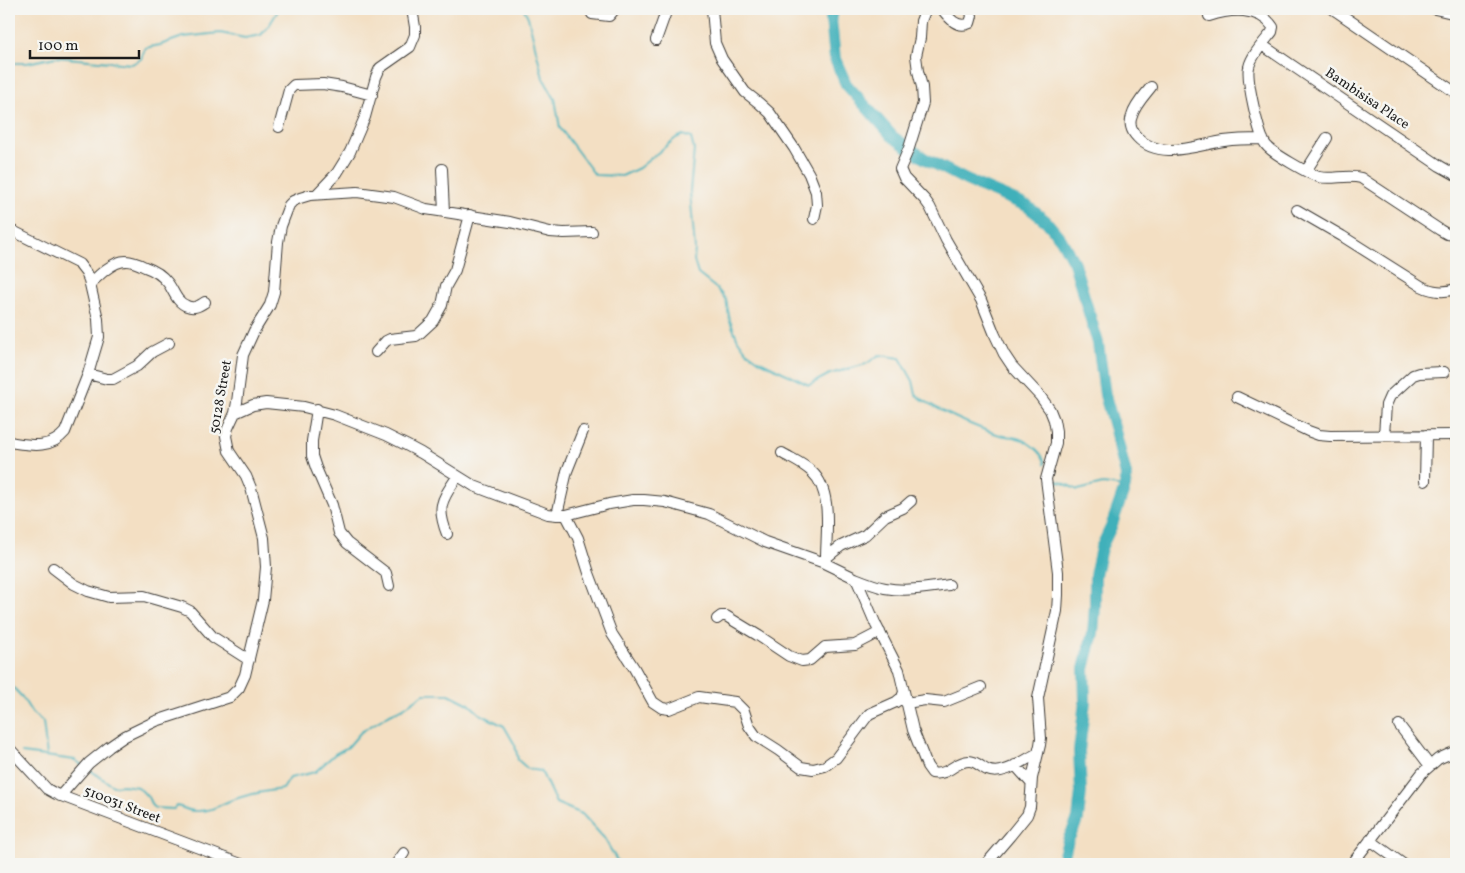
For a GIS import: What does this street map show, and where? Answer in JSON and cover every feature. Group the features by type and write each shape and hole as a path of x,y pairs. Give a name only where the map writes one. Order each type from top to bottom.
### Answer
{"street":[{"path":"317,194 337,173 350,152 365,117 380,68 406,52 414,40 416,27 412,9"},
{"path":"592,14 609,16 615,9"},
{"path":"656,40 667,9"},
{"path":"712,9 715,43 722,59 745,92 770,114 794,148 809,174 816,192 817,205 814,219"},
{"path":"927,9 921,21 916,56 923,103 909,148 900,169 904,178 930,207 946,240 981,300 1004,354 1050,410 1056,431 1056,443 1046,479 1058,572 1057,611 1038,698 1041,738 1031,783 1032,798 1026,814 986,864"},
{"path":"942,9 952,22 958,25 970,23 972,16 970,9"},
{"path":"1333,9 1456,93"},
{"path":"1435,9 1456,14"},
{"path":"1209,16 1230,11 1254,13 1271,25 1272,29 1252,60 1248,73 1265,144 1306,171 1320,177 1350,176 1361,178 1440,230 1447,234 1456,235"},
{"name":"Bambisisa Place","path":"1262,45 1456,175"},
{"path":"279,127 289,90 294,86 323,84 372,95"},
{"path":"1151,87 1132,114 1130,120 1134,134 1147,144 1167,150 1226,140 1263,139"},
{"path":"1306,171 1327,138"},
{"path":"442,169 444,212"},
{"name":"50128 Street","path":"60,796 89,763 125,736 156,721 230,697 242,683 263,600 266,581 266,553 251,488 246,476 229,451 227,444 228,428 235,413 243,354 270,305 274,292 278,242 281,226 289,205 300,198 317,194 357,192 394,198 444,212 510,222 550,232 592,232"},
{"path":"1297,210 1430,291 1437,292 1456,289"},
{"path":"376,352 390,339 416,336 433,321 442,305 446,286 456,270 470,215"},
{"path":"9,229 79,264 86,273 90,284 99,329 97,346 88,374 69,425 60,439 44,445 9,442"},
{"path":"90,284 114,265 125,261 148,268 162,276 178,300 186,306 194,308 205,302"},
{"path":"88,374 113,379 137,366 152,352 169,343"},
{"path":"1384,435 1386,405 1390,396 1413,375 1444,372"},
{"path":"1237,397 1308,431 1319,434 1342,436 1456,434"},
{"path":"235,413 253,405 266,402 304,407 335,415 421,453 457,477 488,492 539,511 561,515 633,500 665,502 709,514 765,542 824,560 855,578 885,588 924,590 948,585"},
{"path":"317,410 312,441 312,456 332,506 339,533 348,543 386,572 389,586"},
{"path":"583,431 567,471 561,515 578,538 612,634 634,668 649,697 657,706 666,709 673,708 694,698 703,697 735,702 744,710 749,726 756,736 801,767 813,769 824,766 836,758 869,714 896,702 902,697 904,692"},
{"path":"1425,481 1426,434"},
{"path":"782,454 813,472 824,488 827,511 824,560"},
{"path":"447,534 442,524 440,508 457,477"},
{"path":"824,560 841,546 865,535 886,516 903,508 911,501"},
{"path":"53,568 74,584 88,591 108,597 144,596 182,607 190,611 214,637 249,660"},
{"path":"855,578 899,670 916,737 927,766 932,773 947,772 958,764 968,761 975,762 987,770 1003,770 1015,766 1038,753"},
{"path":"717,620 721,616 726,616 789,656 802,661 810,660 825,647 855,645 880,632"},
{"path":"906,703 925,700 944,702 981,688"},
{"path":"1399,725 1430,766"},
{"name":"510031 Street","path":"9,748 47,789 60,796 241,864"},
{"path":"1352,864 1415,780 1430,766 1446,755 1456,751"},
{"path":"1015,766 1031,783"},
{"path":"1370,840 1403,864"},
{"path":"396,864 404,853"}],"waterway":[{"path":"9,63 27,63 56,57 132,64 141,59 145,48 183,37 220,33 245,38 261,35 279,9"},
{"path":"524,9 528,17 543,78 555,99 560,128 595,175 622,176 639,168 676,138 683,135 691,138 694,150 690,191 695,249 694,261 698,274 717,289 726,300 730,321 738,340 746,351 760,361 809,385 830,374 866,364 879,355 900,358 913,381 916,395 945,413 979,428 1023,440 1040,453 1045,464"},
{"path":"834,9 831,19 835,59 846,84 893,137 924,158 966,180 1027,206 1046,221 1061,239 1074,263 1098,343 1105,395 1126,475 1125,487 1111,527 1101,548 1095,575 1093,633 1084,669 1085,701 1079,751 1081,792 1078,819 1068,840 1063,859 1059,864"},
{"path":"1050,479 1078,490 1103,484 1125,487"},
{"path":"9,683 22,697 32,713 43,722 47,756"},
{"path":"90,770 113,786 138,787 155,808 174,809 176,806 192,811 206,810 245,796 283,789 290,778 315,772 335,754 348,747 361,732 424,694 449,694 469,704 480,714 504,726 515,745 518,760 528,769 541,771 556,803 582,814 604,838 619,864"},
{"path":"22,753 75,760 82,765"}]}
